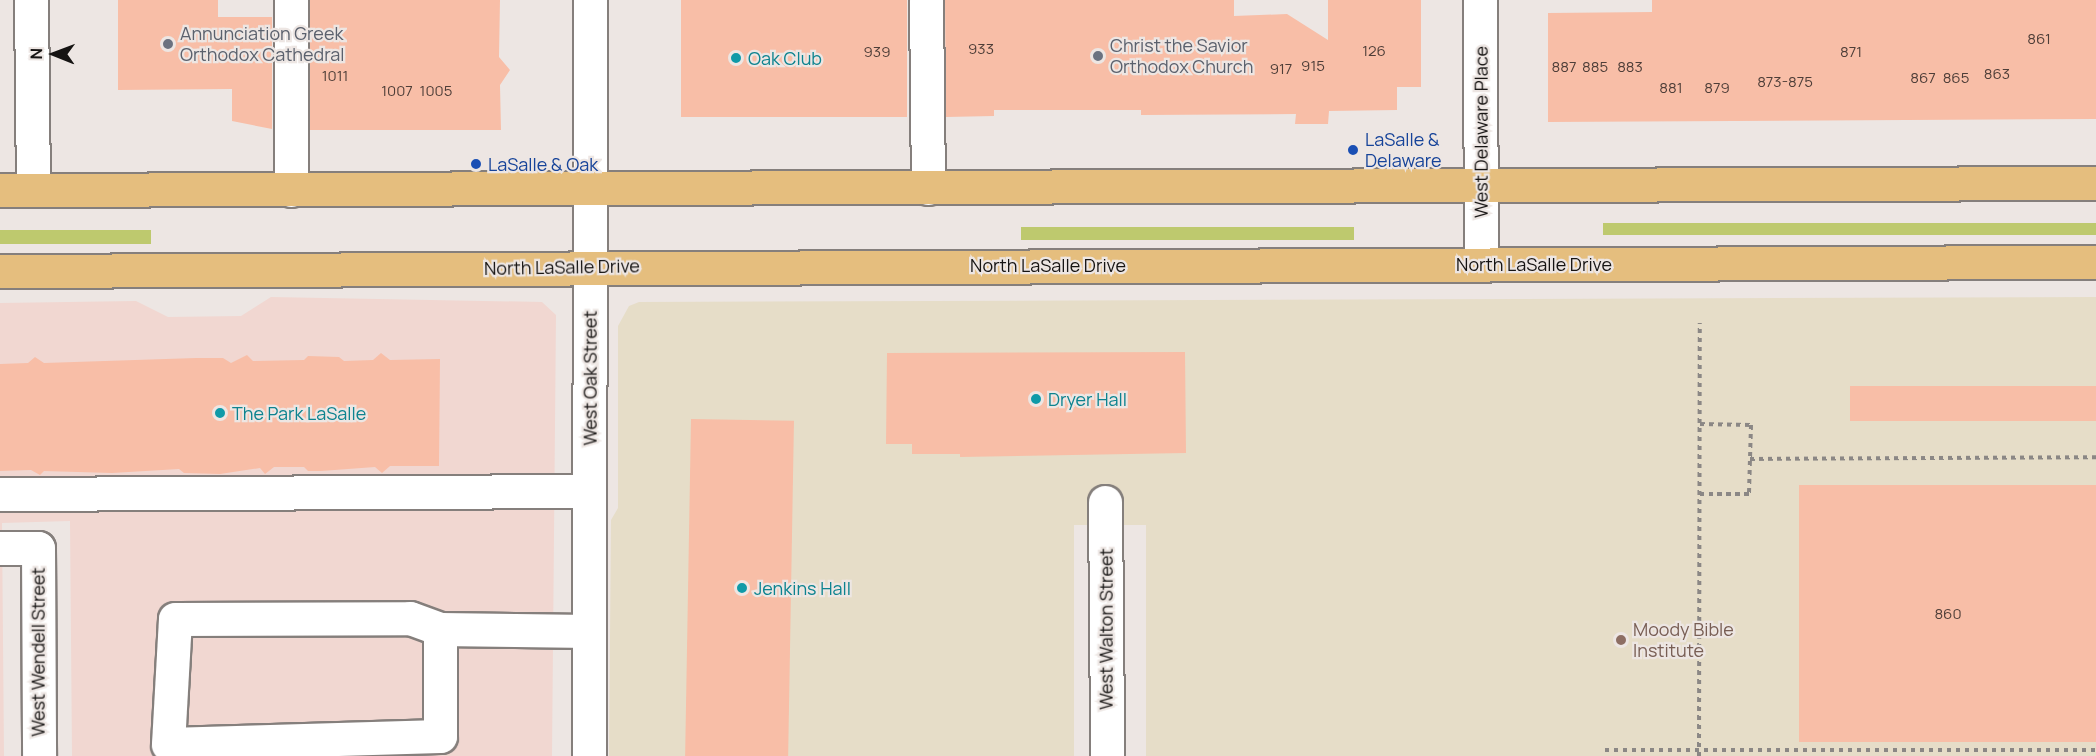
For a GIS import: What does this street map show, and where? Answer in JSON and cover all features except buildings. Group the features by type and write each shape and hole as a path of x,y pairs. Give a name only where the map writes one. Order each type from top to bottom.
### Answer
{"main road":[{"path":"0,190 590,190 2096,183"},
{"name":"North LaSalle Drive","path":"0,271 2096,262"}],"street":[{"path":"31,0 33,190"},
{"path":"291,0 291,190"},
{"name":"West Oak Street","path":"589,756 590,0"},
{"path":"926,0 928,188"},
{"name":"West Delaware Place","path":"1480,0 1481,264"},
{"path":"0,494 590,491"},
{"name":"West Walton Street","path":"1105,502 1107,756"},
{"name":"West Wendell Street","path":"0,548 38,548 39,756"},
{"path":"440,628 440,736 168,744 175,619 410,618 440,628 589,631"}],"path":[{"path":"1699,756 1700,323"},
{"path":"1700,424 1751,425 1749,494 1700,494"},
{"path":"1750,459 2096,457"},
{"path":"1605,750 2096,750"}],"shaded area":[{"path":"271,297 542,302 556,315 552,756 72,756 70,521 2,523 4,756 0,756 0,303 136,301 168,317 241,316"},
{"name":"Moody Bible Institute","path":"2096,297 2096,756 1146,756 1146,525 1074,525 1074,756 609,756 611,520 618,508 618,326 629,306 639,302"}],"green space":[{"path":"1603,223 2096,223 2096,235 1603,235"},
{"path":"1021,227 1354,227 1354,240 1021,240"},
{"path":"0,230 151,230 151,244 0,244"}],"place":[{"name":"Annunciation Greek Orthodox Cathedral","path":"168,44"},
{"name":"Christ the Savior Orthodox Church","path":"1098,56"},
{"name":"Oak Club","path":"736,58"},
{"name":"LaSalle & Delaware","path":"1353,150"},
{"name":"LaSalle & Oak","path":"476,164"},
{"name":"Dryer Hall","path":"1036,399"},
{"name":"The Park LaSalle","path":"220,413"},
{"name":"Jenkins Hall","path":"742,588"},
{"name":"Moody Bible Institute","path":"1621,640"}]}
